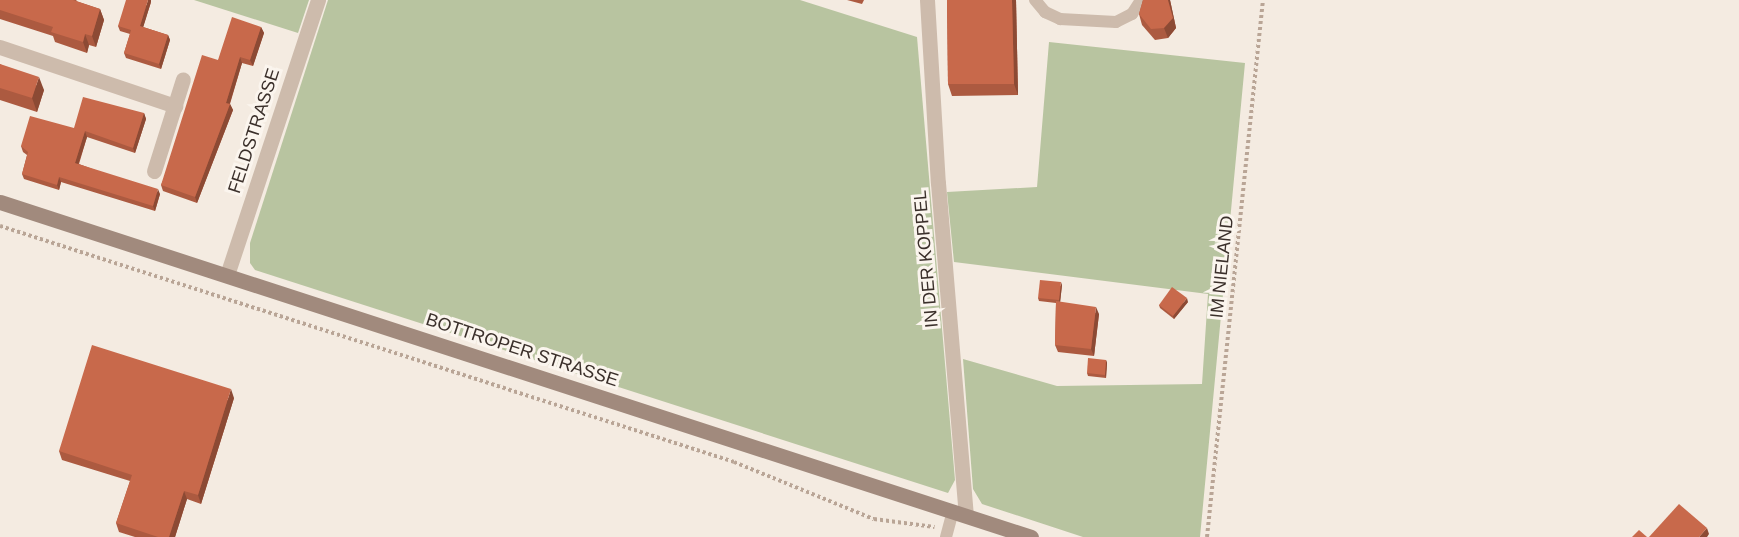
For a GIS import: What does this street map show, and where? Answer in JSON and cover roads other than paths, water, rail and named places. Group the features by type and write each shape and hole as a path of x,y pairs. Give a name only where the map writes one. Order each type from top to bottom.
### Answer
{"main road":[{"name":"BOTTROPER STRASSE","path":"0,202 1031,537"}],"street":[{"name":"FELDSTRASSE","path":"227,275 318,0"},
{"name":"IN DER KOPPEL","path":"927,0 960,513"},
{"path":"0,47 175,106"},
{"path":"154,171 183,79"}],"lane":[{"path":"1035,0 1045,12 1060,19 1116,22 1132,14 1141,0"},
{"path":"947,533 960,513"}]}
